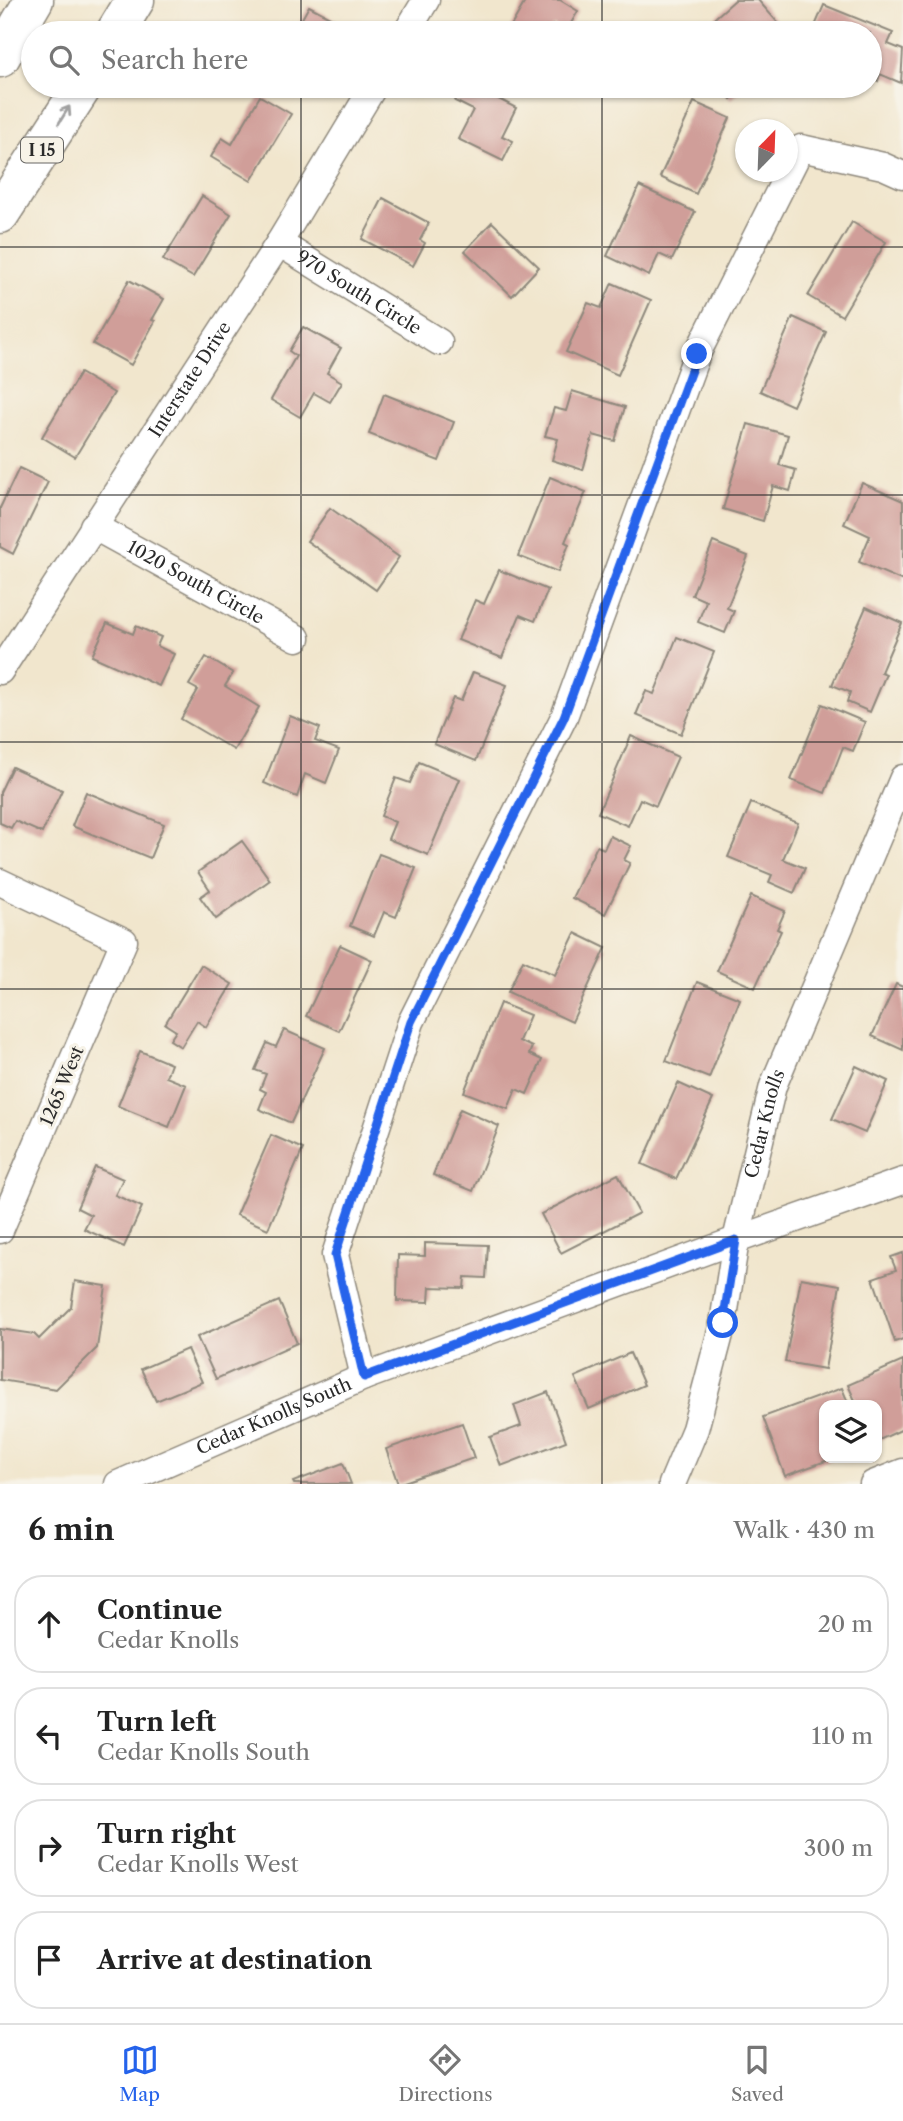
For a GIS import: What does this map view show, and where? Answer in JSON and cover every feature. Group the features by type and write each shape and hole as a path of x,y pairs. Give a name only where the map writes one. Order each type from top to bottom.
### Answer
{"highway":[{"path":"22,21 34,0"},
{"path":"122,21 135,0"},
{"path":"0,58 21,22"},
{"name":"I 15","path":"0,214 75,98"}],"street":[{"path":"413,21 426,0"},
{"name":"Interstate Drive","path":"0,671 279,243 367,98"},
{"path":"364,1377 335,1255 411,1022 564,717 697,354 800,148 883,166 903,175"},
{"name":"970 South Circle","path":"279,243 439,342"},
{"name":"1020 South Circle","path":"93,526 297,638"},
{"name":"Cedar Knolls","path":"672,1484 699,1416 723,1323 736,1240 774,1086 903,778"},
{"name":"1265 West","path":"0,882 124,941 0,1230"},
{"name":"Cedar Knolls South","path":"118,1484 364,1377 903,1181"},
{"path":"873,1484 903,1472"}],"building":[{"path":"526,0 560,0 578,11 572,21 514,21"},
{"path":"735,0 758,0 776,21 711,21"},
{"path":"824,5 863,21 817,21"},
{"path":"309,6 337,21 301,21"},
{"path":"882,29 893,33 888,44 903,50 901,83 882,75"},
{"path":"259,98 291,114 251,181 211,157 222,138 232,144"},
{"path":"457,98 497,98 516,108 502,136 513,141 503,161 458,139 473,110 455,101"},
{"path":"694,102 730,118 696,194 660,177"},
{"path":"639,186 695,212 672,260 659,254 649,276 607,256"},
{"path":"202,196 231,214 193,277 163,260"},
{"path":"383,198 429,223 420,240 425,243 413,266 362,239"},
{"path":"492,222 539,267 512,296 465,251"},
{"path":"852,222 886,242 842,316 808,296"},
{"path":"129,280 164,299 131,365 93,344"},
{"path":"612,283 651,300 618,375 566,352 588,303 601,308"},
{"path":"793,317 826,332 793,406 760,391"},
{"path":"303,327 341,348 327,373 342,382 330,402 314,393 300,417 271,400 296,356 289,351"},
{"path":"80,373 114,393 75,457 42,437"},
{"path":"572,391 625,407 615,441 593,435 583,470 552,460 558,439 545,436 554,408 566,411"},
{"path":"384,394 454,422 439,461 369,434"},
{"path":"748,424 788,435 779,465 796,470 790,491 773,486 763,521 723,509"},
{"path":"19,468 48,482 13,554 0,547 0,508"},
{"path":"550,477 586,492 565,542 569,544 558,572 518,556"},
{"path":"862,483 903,501 903,581 859,562 870,536 844,524"},
{"path":"330,508 399,557 376,590 307,541"},
{"path":"713,542 748,556 727,608 734,611 725,633 698,622 706,601 692,595"},
{"path":"499,570 548,590 535,621 520,615 502,658 458,640 475,600 484,604"},
{"path":"866,607 902,623 881,672 886,674 870,712 847,702 850,692 832,685"},
{"path":"107,623 133,634 136,626 161,637 157,646 174,654 159,686 92,656"},
{"path":"677,637 714,652 681,734 636,715 646,691 654,694"},
{"path":"206,657 233,673 225,686 259,707 234,750 181,719 198,690 189,685"},
{"path":"473,672 507,685 476,761 434,744 453,698 461,701"},
{"path":"822,704 865,722 853,751 843,747 825,793 791,780"},
{"path":"290,716 320,728 315,741 339,750 326,783 305,774 297,797 264,783"},
{"path":"631,736 678,757 656,806 640,799 628,826 598,813"},
{"path":"419,762 460,779 428,855 388,839 395,822 381,816 396,778 410,783"},
{"path":"12,767 62,790 42,833 15,821 11,828 0,823 0,792"},
{"path":"86,792 164,824 150,858 72,826"},
{"path":"751,803 798,823 783,859 805,868 794,893 769,882 772,875 728,857"},
{"path":"610,836 631,846 624,860 630,863 605,914 572,898 597,846 604,849"},
{"path":"242,841 270,880 216,919 200,897 210,890 198,872"},
{"path":"379,854 416,868 396,917 384,912 374,936 350,926"},
{"path":"751,896 785,911 777,929 781,931 755,988 717,971"},
{"path":"575,933 606,948 572,1022 508,992 523,960 555,975"},
{"path":"340,945 372,960 339,1031 306,1016"},
{"path":"201,965 232,984 206,1027 197,1021 181,1047 170,1040 176,1031 165,1024"},
{"path":"697,982 740,999 709,1078 666,1061"},
{"path":"896,984 903,987 903,1050 872,1036"},
{"path":"500,1003 530,1015 519,1041 532,1047 529,1054 542,1060 527,1094 516,1089 508,1109 464,1092"},
{"path":"284,1030 325,1048 291,1123 259,1109 266,1092 260,1089 266,1074 255,1070 267,1043 276,1047"},
{"path":"140,1051 171,1064 166,1077 186,1085 169,1127 118,1106"},
{"path":"856,1066 888,1081 865,1133 832,1119"},
{"path":"678,1083 713,1099 676,1179 642,1164"},
{"path":"460,1109 499,1126 473,1191 433,1175"},
{"path":"271,1135 303,1149 268,1229 236,1215"},
{"path":"95,1167 123,1179 115,1195 142,1207 124,1247 84,1229 91,1215 77,1208"},
{"path":"618,1174 639,1213 561,1253 541,1214"},
{"path":"425,1243 488,1245 486,1278 465,1277 464,1288 430,1287 429,1302 397,1301 398,1255 425,1256"},
{"path":"903,1253 903,1339 895,1342 873,1278 896,1270 891,1257"},
{"path":"801,1278 840,1285 825,1369 785,1362"},
{"path":"75,1281 106,1286 97,1348 56,1389 0,1380 0,1329 34,1334 39,1339 71,1307"},
{"path":"279,1301 297,1343 216,1379 197,1337"},
{"path":"187,1349 202,1382 156,1401 141,1369"},
{"path":"630,1353 644,1385 589,1409 575,1377"},
{"path":"903,1361 903,1429 882,1439 882,1400 855,1400 848,1385"},
{"path":"842,1388 847,1400 819,1400 820,1463 785,1476 763,1417"},
{"path":"548,1392 566,1441 501,1466 490,1437 521,1426 514,1405"},
{"path":"462,1423 474,1458 398,1484 386,1449"},
{"path":"343,1463 351,1484 293,1482"}],"route":[{"path":"697,354 564,717 411,1022 335,1255 364,1377 736,1240 723,1323"}]}
